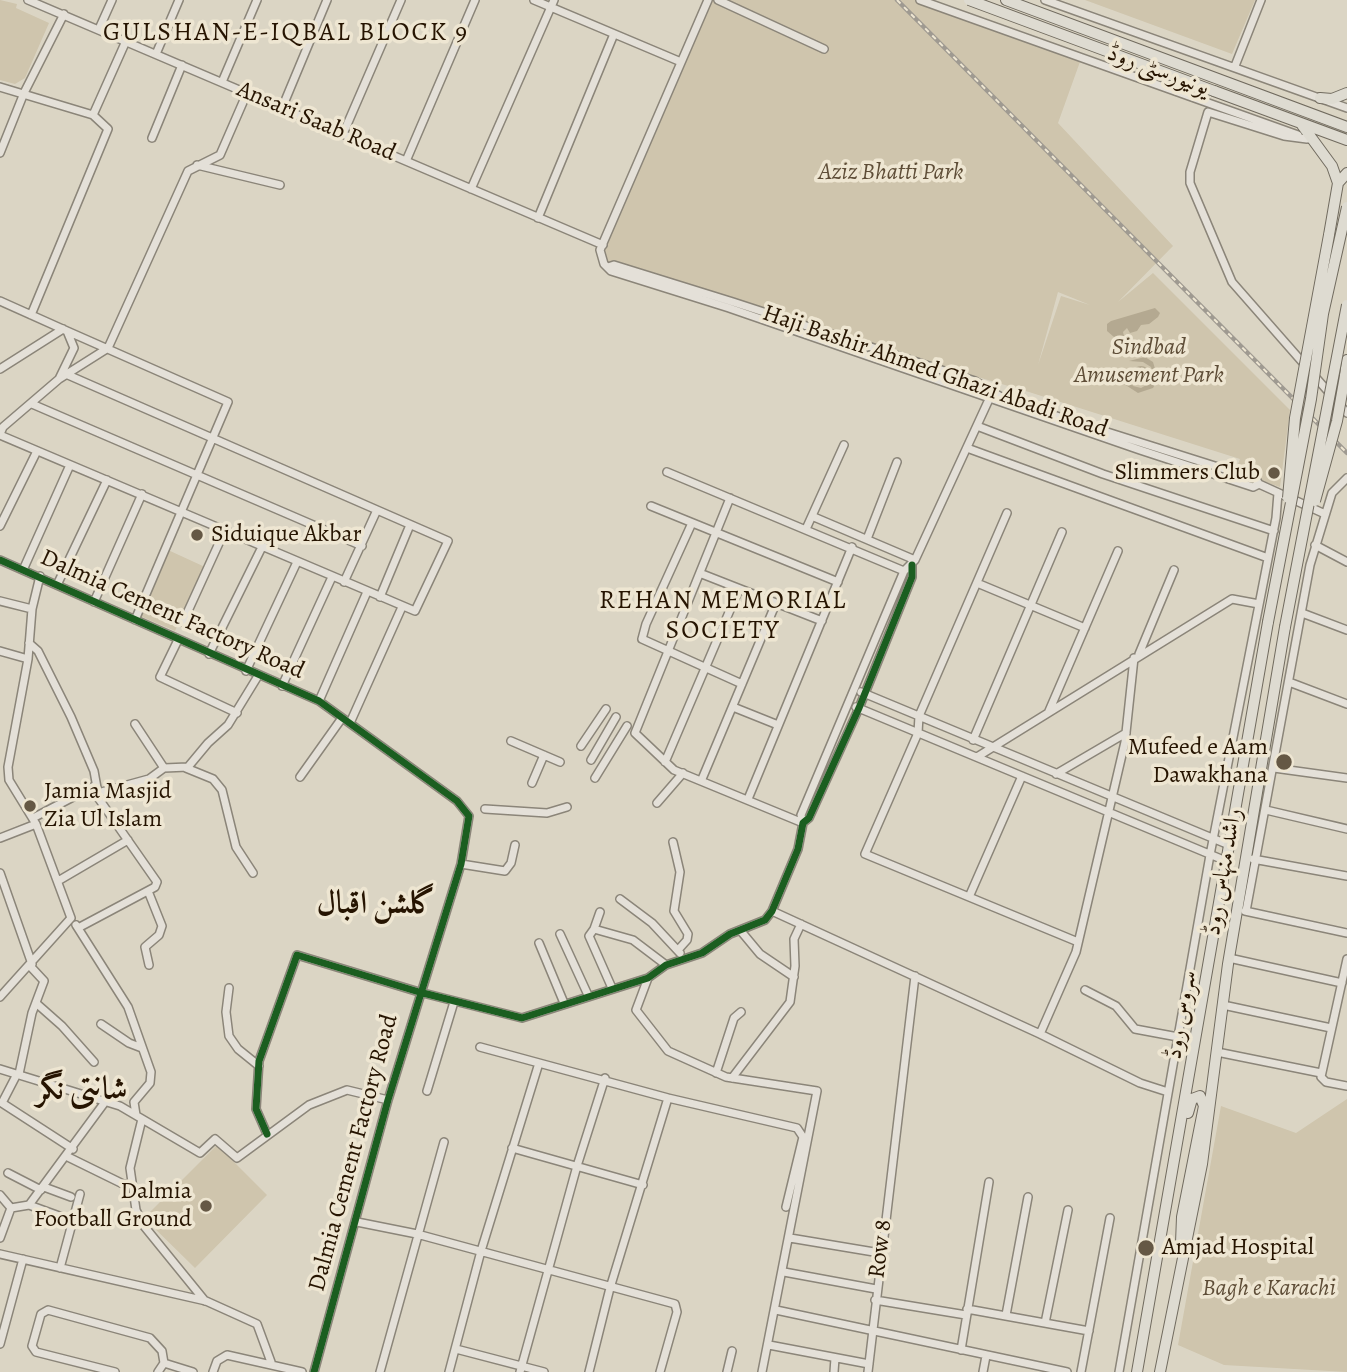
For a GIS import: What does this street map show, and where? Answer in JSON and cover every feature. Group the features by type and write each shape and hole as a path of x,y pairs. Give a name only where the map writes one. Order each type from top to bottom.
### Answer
{"main road":[{"name":"یونیورسٹی روڈ","path":"969,0 1347,141"},
{"name":"یونیورسٹی روڈ","path":"1006,0 1347,127"},
{"path":"1320,98 1332,99 1347,93"},
{"path":"1289,516 1288,487 1295,418 1338,183 1332,166 1300,123"},
{"path":"1317,145 1347,141"},
{"path":"1338,183 1347,173"},
{"name":"راشد منہاس روڈ","path":"1138,1372 1323,314 1347,207"},
{"name":"راشد منہاس روڈ","path":"1160,1372 1202,1164 1229,958 1242,911 1251,858 1285,627 1347,305"},
{"path":"1304,535 1337,421 1347,360"},
{"path":"1161,1230 1189,1103 1200,1096 1204,1105 1182,1217 1179,1277"}],"street":[{"name":"Ansari Saab Road","path":"28,0 50,4 64,14 603,245"},
{"path":"99,29 112,0"},
{"path":"156,54 179,0"},
{"path":"222,82 257,0"},
{"path":"282,107 327,0"},
{"path":"343,134 401,0"},
{"path":"406,161 475,0"},
{"path":"534,0 552,3 614,34 681,62"},
{"path":"603,245 708,0"},
{"path":"718,0 824,48"},
{"path":"920,0 1284,136 1307,139 1317,145"},
{"path":"969,18 976,0"},
{"path":"1045,0 1347,108"},
{"path":"1235,66 1261,0"},
{"path":"471,188 552,3"},
{"path":"0,153 23,93 64,14"},
{"path":"538,218 614,34"},
{"path":"93,115 126,41"},
{"path":"152,138 182,65"},
{"path":"0,87 93,115 108,129 31,315"},
{"path":"68,375 448,541 415,611 0,434 59,379 108,348 188,171 220,155 247,93"},
{"path":"1210,108 1190,172 1190,183 1232,282 1347,413"},
{"path":"197,165 280,185"},
{"name":"Haji Bashir Ahmed Ghazi Abadi Road","path":"603,245 600,250 608,267 1253,487 1259,484 1325,514"},
{"path":"0,301 228,402 135,620"},
{"path":"0,369 65,330"},
{"path":"59,379 74,348 65,330"},
{"path":"267,1134 256,1109 259,1066 297,955 453,1002 522,1018 648,978 666,965 702,954 740,930 765,920 772,911 798,849 803,823 801,815 904,572 913,563 991,396"},
{"path":"32,404 362,546"},
{"path":"977,426 1103,474 1273,531"},
{"path":"806,529 814,517 844,445"},
{"path":"967,448 1268,558"},
{"path":"0,526 37,451"},
{"path":"867,539 897,462"},
{"path":"23,570 70,465"},
{"path":"667,472 852,547 904,572"},
{"path":"1347,478 1334,488 1315,545 1266,810 1251,858 1347,876"},
{"path":"57,585 107,480"},
{"name":"سروس روڈ","path":"1119,1372 1210,855 1268,558 1278,493"},
{"path":"94,602 142,494"},
{"path":"730,498 702,574 635,733 665,762 683,773 803,823"},
{"path":"651,506 838,582"},
{"path":"344,582 377,510"},
{"path":"1007,513 919,716 918,733 865,854 1078,942"},
{"path":"814,517 867,539 913,563"},
{"path":"692,523 646,624 642,639 667,653 742,684"},
{"path":"380,597 410,525"},
{"path":"197,628 183,621 225,530"},
{"path":"973,740 1062,532"},
{"path":"1315,545 1347,562"},
{"path":"209,654 262,547"},
{"path":"748,799 852,547"},
{"path":"1049,712 1118,551"},
{"name":"Dalmia Cement Factory Road","path":"0,561 40,576 318,702 457,802 469,816 461,864 419,992 314,1372"},
{"path":"246,671 298,562"},
{"path":"803,823 809,818 859,708 912,577 913,563"},
{"path":"1040,1034 1078,942 1114,797 1136,656 1174,570"},
{"path":"702,574 822,621"},
{"path":"40,576 32,610 28,659 8,767 9,780 34,821 71,918 128,1007 151,1076 150,1083 134,1102 139,1118 130,1168 135,1210 144,1226 206,1301"},
{"path":"282,686 332,577"},
{"path":"977,583 1085,628"},
{"path":"665,762 739,589"},
{"path":"318,702 367,592"},
{"path":"977,757 1136,656 1232,599 1259,604"},
{"path":"0,601 32,610"},
{"path":"702,779 776,603"},
{"path":"350,723 402,607"},
{"path":"1302,613 1347,630"},
{"path":"178,640 160,677 237,713"},
{"path":"29,643 38,651 71,717 94,771 97,789 157,882 148,891 78,928"},
{"path":"0,652 28,659"},
{"path":"186,768 237,713 258,676"},
{"path":"1289,682 1347,704"},
{"path":"854,689 1229,845"},
{"path":"849,704 1226,861"},
{"path":"733,707 778,726"},
{"path":"581,746 606,709"},
{"path":"591,760 616,717"},
{"path":"300,777 342,718"},
{"path":"135,724 164,768"},
{"path":"595,778 626,726"},
{"path":"1056,774 1126,733"},
{"path":"511,741 560,762"},
{"path":"532,783 544,755"},
{"path":"0,838 97,789 149,779 164,768 186,768 213,779 222,790 236,847 253,873"},
{"path":"1274,768 1347,778"},
{"path":"819,772 828,777"},
{"path":"657,803 683,773"},
{"path":"969,897 1022,776"},
{"path":"485,809 547,813 567,807"},
{"path":"1266,810 1347,828"},
{"path":"58,881 128,840"},
{"path":"673,842 680,872 674,911 688,934 687,940 678,950"},
{"path":"461,864 505,872 515,845"},
{"path":"0,873 31,965 44,979 18,1074 2,1103 73,1149"},
{"path":"148,891 162,926 159,935 145,947 149,965"},
{"path":"620,899 652,923 685,959"},
{"path":"772,911 1140,1083 1168,1092"},
{"path":"1242,911 1347,933"},
{"path":"600,912 589,936 612,988"},
{"path":"0,997 71,918"},
{"path":"732,1078 790,1002 794,977 794,939 801,924"},
{"path":"594,929 634,940 666,965"},
{"path":"740,930 760,954 794,977"},
{"path":"560,934 588,995"},
{"path":"538,943 565,1003"},
{"path":"1229,958 1342,983"},
{"path":"1322,1077 1347,959"},
{"name":"Row 8","path":"869,1368 880,1253 915,976"},
{"path":"648,978 636,1010 668,1051 732,1078 817,1091 784,1272 762,1372"},
{"path":"229,988 226,1012 229,1036 238,1049 259,1066"},
{"path":"1085,990 1116,1006 1135,1029 1178,1037"},
{"path":"427,1091 453,1002"},
{"path":"36,1003 62,1026 94,1062"},
{"path":"1223,1005 1331,1028"},
{"path":"716,1073 734,1018 741,1012"},
{"path":"101,1024 129,1044 142,1048"},
{"path":"480,1047 605,1078 668,1098 800,1130 803,1137 786,1207"},
{"path":"1217,1052 1322,1077 1347,1086"},
{"path":"449,1372 481,1251 539,1063"},
{"path":"0,1069 106,1102 200,1153 215,1139 237,1158 309,1105 347,1090 388,1100"},
{"path":"521,1369 577,1166 605,1078"},
{"path":"589,1372 610,1288 668,1098"},
{"path":"29,1205 68,1157 106,1102"},
{"path":"380,1372 444,1142"},
{"path":"512,1148 643,1185"},
{"path":"68,1157 123,1184 131,1184"},
{"path":"8,1172 43,1189 71,1197"},
{"path":"961,1350 989,1182"},
{"path":"60,1268 80,1194"},
{"path":"0,1195 11,1208"},
{"path":"1006,1315 1028,1197"},
{"path":"11,1208 29,1205 73,1221"},
{"path":"0,1238 11,1208"},
{"path":"1045,1323 1068,1210"},
{"path":"1082,1372 1110,1218"},
{"path":"357,1222 417,1234 675,1304 677,1308 660,1372"},
{"path":"790,1238 880,1253"},
{"path":"0,1254 206,1301 257,1324 271,1362"},
{"path":"0,1344 23,1259"},
{"path":"784,1272 876,1289"},
{"path":"875,1300 1006,1315 1089,1331"},
{"path":"115,1372 36,1352 32,1346 41,1314 48,1310 150,1338 162,1351 164,1363 158,1372"},
{"path":"776,1310 872,1328 1031,1369 1067,1372"},
{"path":"769,1345 835,1358 869,1368"},
{"path":"456,1349 521,1369 544,1372"},
{"path":"727,1372 732,1351"},
{"path":"213,1372 217,1361 227,1355 271,1362 302,1372"},
{"path":"983,1372 986,1356"},
{"path":"834,1372 835,1358"},
{"path":"164,1363 193,1372"}],"green space":[{"path":"0,0 17,4 16,8 49,23 25,78 15,84 0,80"},
{"name":"Aziz Bhatti Park","path":"709,0 922,0 1081,59 1058,123 1173,246 1118,302 1153,273 1290,410 1280,487 1235,472 1240,459 1029,392 611,270 604,263 603,245","holes":["1058,292 1090,305 1061,296 1038,365"]},
{"path":"1085,0 1255,0 1232,54"},
{"path":"168,550 205,567 175,631 140,616"},
{"name":"Bagh e Karachi","path":"1347,1099 1347,1372 1224,1365 1178,1345 1221,1106 1296,1133"},
{"name":"Dalmia Football Ground","path":"217,1145 267,1195 195,1268 144,1218"}],"shaded area":[{"path":"1155,308 1160,313 1158,317 1149,324 1141,325 1137,331 1130,333 1127,328 1123,332 1125,340 1121,343 1107,331 1107,324 1111,321"},
{"path":"1145,357 1153,362 1158,379 1153,388 1138,393 1124,384 1123,375 1128,376 1133,386 1141,388 1150,383 1154,376 1151,367 1143,362 1129,361"},
{"path":"1141,366 1147,368 1147,380 1141,382 1135,380 1133,374 1135,368"}],"railway":[{"path":"897,0 1347,453"}],"cycle path":[{"path":"0,560 319,701 457,801 469,816 461,864 388,1100 314,1372"},
{"path":"267,1134 256,1109 259,1061 297,955 419,992 522,1018 648,978 666,965 702,953 730,934 765,920 772,911 798,849 803,823 809,818 859,708 912,577 912,565"}],"place":[{"name":"Slimmers Club","path":"1274,473"},
{"name":"Siduique Akbar","path":"197,535"},
{"name":"Mufeed e Aam Dawakhana","path":"1284,762"},
{"name":"Jamia Masjid Zia Ul Islam","path":"30,806"},
{"name":"Dalmia Football Ground","path":"206,1206"},
{"name":"Amjad Hospital","path":"1146,1248"}],"district":[{"name":"GULSHAN-E-IQBAL BLOCK 9","path":"286,34"},
{"name":"REHAN MEMORIAL SOCIETY","path":"723,617"},
{"name":"گلشن اقبال","path":"376,905"},
{"name":"شانتی نگر","path":"82,1091"}],"park label":[{"name":"Sindbad Amusement Park","path":"1149,362"}]}
